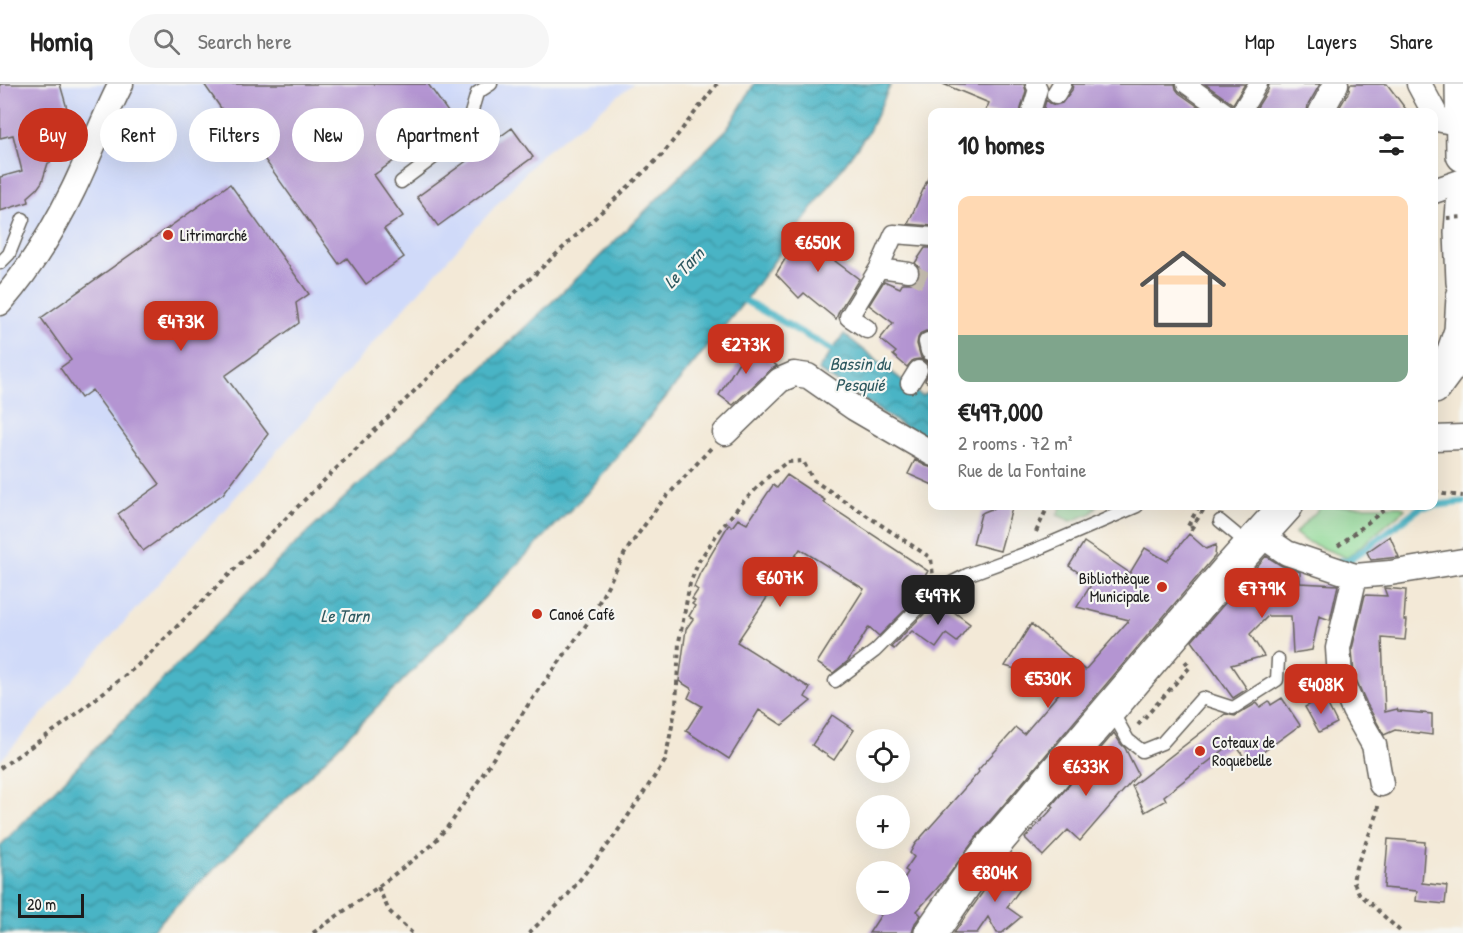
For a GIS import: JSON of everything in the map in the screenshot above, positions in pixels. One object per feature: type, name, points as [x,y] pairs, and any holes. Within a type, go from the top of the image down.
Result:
[{"type":"main road","points":[[1462,84],[1463,154]]},
{"type":"main road","points":[[1455,211],[1461,232],[1463,282]]},
{"type":"main road","points":[[1438,408],[1455,387],[1452,372],[1461,331],[1463,297]]},
{"type":"main road","points":[[931,933],[992,848],[1282,510]]},
{"type":"street","points":[[0,303],[21,278],[53,230],[121,84]]},
{"type":"street","points":[[1032,108],[1038,88],[1035,84]]},
{"type":"street","points":[[1186,84],[1219,108]]},
{"type":"street","points":[[1243,108],[1258,84]]},
{"type":"street","points":[[1323,108],[1336,84]]},
{"type":"street","points":[[1419,84],[1431,108]]},
{"type":"street","points":[[1438,119],[1452,122],[1462,119]]},
{"type":"street","points":[[1438,190],[1463,181]]},
{"type":"street","points":[[867,329],[849,317],[879,268],[894,234],[928,237]]},
{"type":"street","points":[[879,268],[909,272]]},
{"type":"street","points":[[725,433],[780,380],[794,374],[808,376],[854,408],[928,450]]},
{"type":"street","points":[[1438,438],[1463,437]]},
{"type":"street","points":[[1256,540],[1355,576],[1390,573],[1463,561]]},
{"type":"street","points":[[1355,576],[1338,648],[1340,678],[1354,710],[1374,745],[1382,784]]},
{"type":"lane","points":[[401,182],[465,134],[477,93],[491,84]]},
{"type":"lane","points":[[0,263],[9,254],[23,219]]},
{"type":"lane","points":[[835,681],[875,651],[935,591],[968,575],[1029,553],[1128,510]]},
{"type":"lane","points":[[1220,521],[1256,540]]},
{"type":"lane","points":[[1110,709],[1128,740],[1142,751],[1162,743],[1202,698],[1233,708],[1277,681],[1278,659]]},
{"type":"path","points":[[0,768],[65,723],[138,665],[485,321],[662,155],[717,84]]},
{"type":"path","points":[[1455,211],[1463,216]]},
{"type":"path","points":[[313,933],[432,845],[453,820],[528,705],[589,621],[626,551],[659,505],[725,433]]},
{"type":"path","points":[[529,933],[566,897],[611,841],[666,761],[676,706],[679,642],[690,583],[699,561],[717,534],[740,505],[770,475],[787,462],[803,460],[813,480],[931,558],[935,591]]},
{"type":"path","points":[[1438,492],[1463,496]]},
{"type":"path","points":[[1197,510],[1188,526],[1191,529],[1203,510]]},
{"type":"path","points":[[1331,551],[1384,510]]},
{"type":"path","points":[[1138,725],[1190,667],[1183,658]]},
{"type":"path","points":[[1382,784],[1377,815],[1356,867],[1353,881],[1359,893],[1402,933]]},
{"type":"path","points":[[378,886],[389,911],[412,933]]},
{"type":"shaded area","points":[[0,84],[633,84],[541,155],[0,761]]},
{"type":"green space","points":[[1060,510],[1094,510],[1071,521],[1057,515]]},
{"type":"green space","points":[[1318,510],[1404,510],[1347,558],[1305,541],[1295,533]]},
{"type":"water","name":"Le Tarn","points":[[754,84],[891,84],[869,131],[745,301],[587,493],[315,770],[149,933],[0,933],[0,846],[284,555],[591,265],[728,128]]},
{"type":"water","name":"Bassin du Pesquié","points":[[844,334],[922,396],[928,393],[928,443],[818,370]]},
{"type":"building","points":[[0,84],[60,84],[67,108],[18,108],[18,155],[13,135],[0,138]]},
{"type":"building","points":[[204,84],[428,84],[445,108],[376,108],[376,162],[392,162],[374,175],[403,216],[384,229],[404,257],[366,284],[347,258],[339,264],[267,162],[280,162],[280,108],[221,108]]},
{"type":"building","points":[[943,84],[1024,84],[1026,91],[1021,108],[987,108],[989,103]]},
{"type":"building","points":[[1073,84],[1175,84],[1179,93],[1200,108],[1044,108],[1046,100],[1055,105],[1062,103],[1072,90]]},
{"type":"building","points":[[1205,84],[1245,84],[1233,104]]},
{"type":"building","points":[[1269,84],[1320,84],[1308,108],[1257,108],[1268,90]]},
{"type":"building","points":[[1350,84],[1387,84],[1405,108],[1339,108],[1349,91]]},
{"type":"building","points":[[512,128],[533,157],[438,226],[417,197],[465,162],[500,162],[500,137]]},
{"type":"building","points":[[20,162],[51,162],[48,163],[42,182],[28,197],[29,202],[0,211],[0,177],[22,171]]},
{"type":"building","points":[[928,178],[928,226],[908,224]]},
{"type":"building","points":[[230,184],[309,294],[296,303],[299,323],[225,376],[268,434],[223,494],[143,551],[118,514],[160,484],[92,390],[81,398],[60,368],[71,360],[41,318]]},
{"type":"building","points":[[821,227],[844,253],[835,261],[859,279],[836,319],[804,293],[799,298],[776,274],[788,254]]},
{"type":"building","points":[[925,248],[928,248],[928,331],[921,333],[917,344],[921,358],[928,361],[928,364],[919,359],[913,360],[907,367],[893,355],[896,352],[880,339],[893,323],[869,305],[884,281],[900,288],[903,283],[913,283],[918,279],[920,268],[915,263]]},
{"type":"building","points":[[752,346],[777,366],[733,405],[719,395],[739,362]]},
{"type":"building","points":[[915,460],[928,467],[928,483],[908,474]]},
{"type":"building","points":[[787,475],[825,500],[823,502],[928,571],[919,586],[925,590],[879,636],[869,627],[848,661],[833,673],[817,663],[864,589],[800,549],[737,642],[810,688],[805,697],[811,701],[782,725],[759,710],[729,759],[686,731],[702,706],[688,698],[692,689],[679,681],[686,629],[693,619],[689,616],[695,606],[692,604],[695,601],[692,599],[698,590],[694,587],[729,524],[732,527],[738,519],[747,524],[773,485],[777,488]]},
{"type":"building","points":[[1011,510],[1000,551],[973,544],[981,514]]},
{"type":"building","points":[[1189,534],[1206,549],[1216,545],[1215,556],[978,835],[948,876],[917,911],[921,915],[912,933],[869,933],[881,915],[910,915],[910,863],[914,857],[910,853],[915,844],[1016,728],[1024,734],[1067,684],[1005,666],[1031,624],[1085,670],[1129,620],[1077,607],[1093,582],[1069,566],[1084,542],[1130,573],[1145,548],[1167,561]]},
{"type":"building","points":[[1390,536],[1399,557],[1371,560],[1367,552]]},
{"type":"building","points":[[1266,556],[1282,566],[1300,572],[1300,583],[1338,585],[1330,620],[1319,616],[1312,650],[1293,653],[1291,616],[1268,616],[1250,634],[1264,656],[1231,665],[1247,689],[1233,698],[1192,641]]},
{"type":"building","points":[[1384,588],[1406,590],[1404,620],[1407,620],[1405,640],[1382,638],[1385,712],[1397,709],[1398,711],[1432,714],[1432,735],[1395,730],[1384,735],[1354,675],[1352,649],[1365,595],[1387,596]]},
{"type":"building","points":[[938,600],[970,624],[957,642],[946,634],[936,648],[912,631],[894,649],[891,647]]},
{"type":"building","points":[[1324,697],[1337,723],[1319,732],[1305,707]]},
{"type":"building","points":[[1282,698],[1300,725],[1248,763],[1234,742],[1164,796],[1166,800],[1145,812],[1132,786],[1225,714],[1235,716],[1257,703],[1260,707],[1269,701],[1271,705]]},
{"type":"building","points":[[832,715],[854,730],[834,760],[812,745]]},
{"type":"building","points":[[1114,733],[1125,748],[1138,774],[1080,841],[1068,830],[1043,856],[1025,838],[1054,807],[1052,805]]},
{"type":"building","points":[[1388,839],[1425,842],[1422,883],[1447,886],[1445,904],[1416,901],[1417,891],[1384,888]]},
{"type":"building","points":[[1004,862],[1027,880],[1007,907],[1021,917],[1002,933],[997,933],[988,917],[977,933],[954,933]]},
{"type":"waterway","points":[[737,296],[839,354]]},
{"type":"waterway","points":[[1438,505],[1463,502]]},
{"type":"waterway","points":[[1340,561],[1347,562],[1417,510]]},
{"type":"tunnel","points":[[909,272],[928,282]]},
{"type":"place","name":"Litrimarché","points":[[168,235]]},
{"type":"place","name":"Bibliothèque Municipale","points":[[1162,587]]},
{"type":"place","name":"Canoé Café","points":[[537,614]]},
{"type":"place","name":"Coteaux de Roquebelle","points":[[1200,751]]}]
